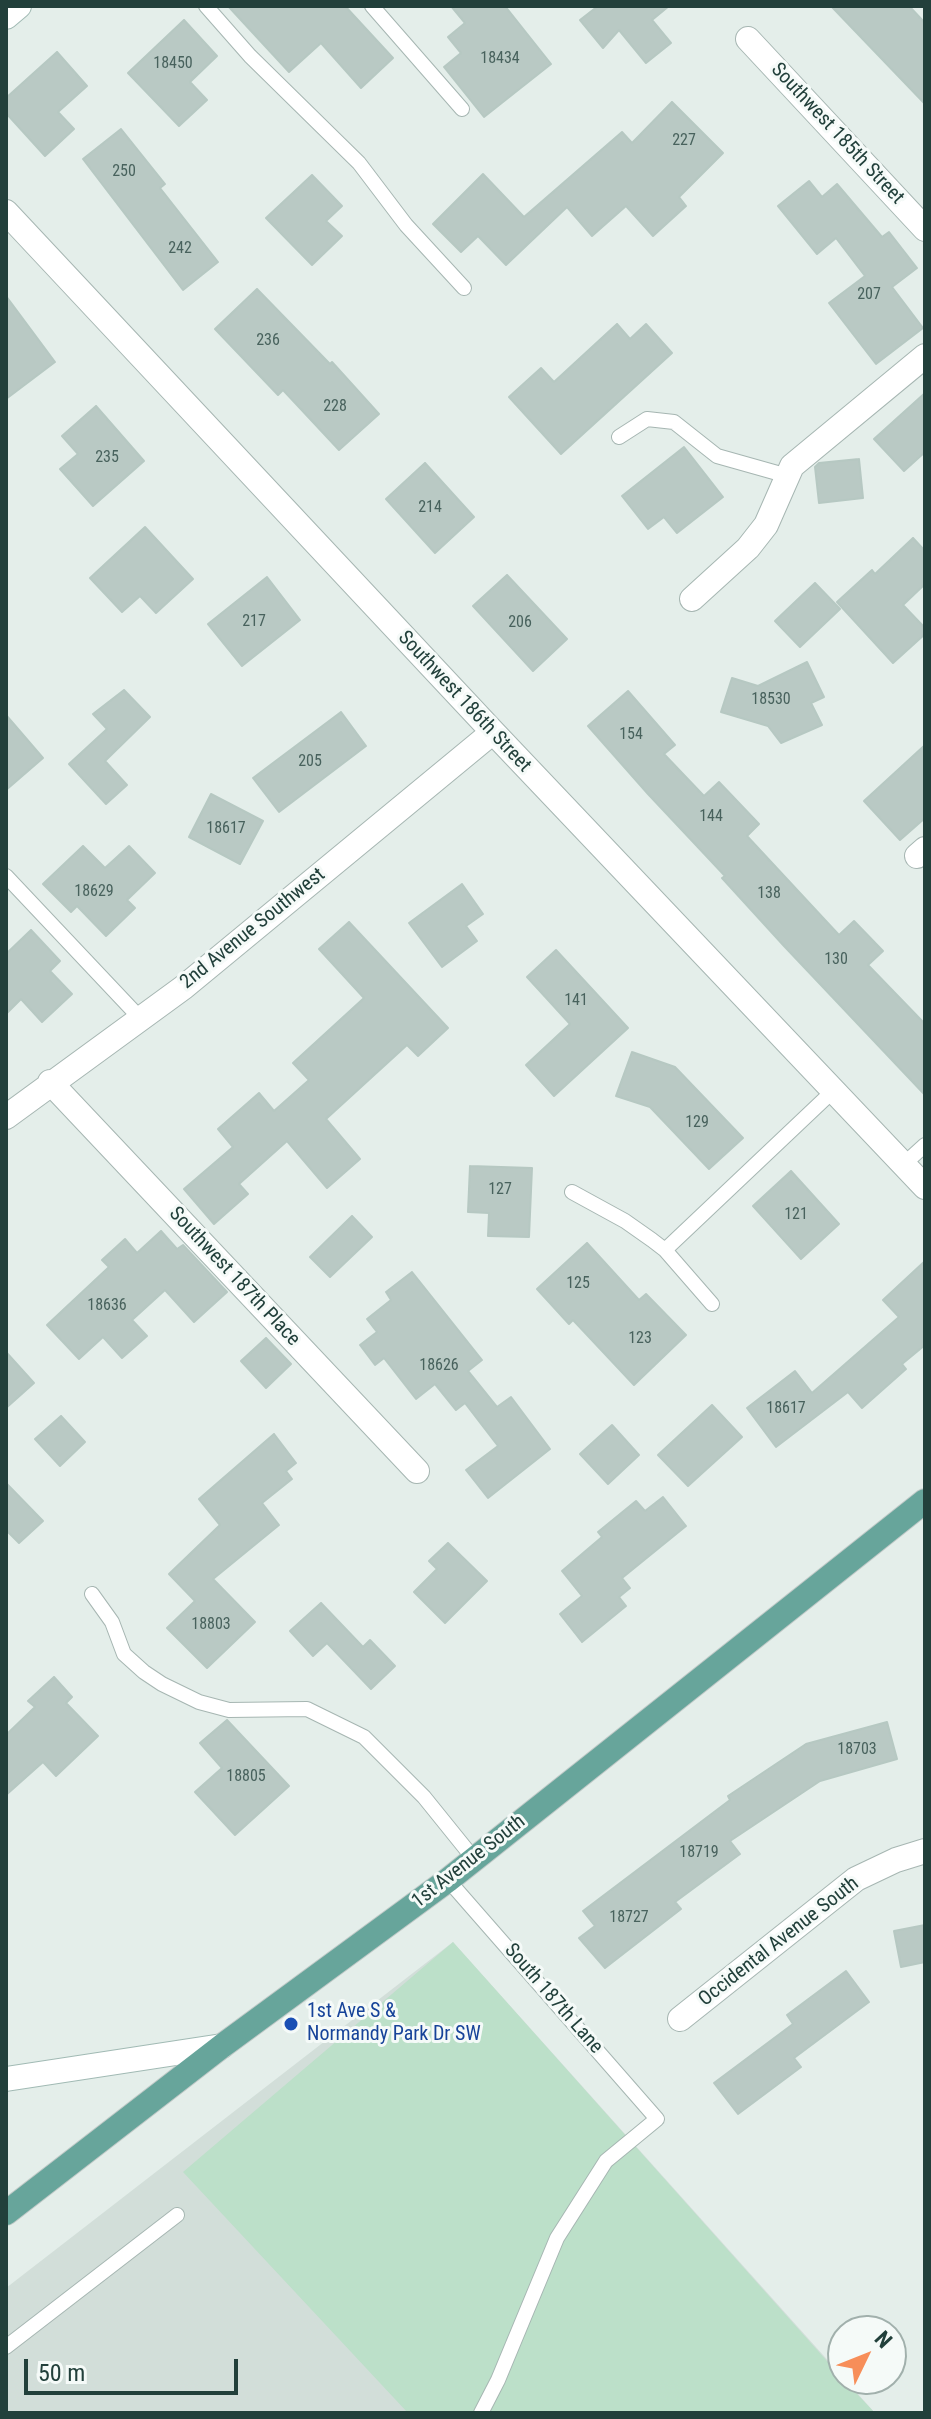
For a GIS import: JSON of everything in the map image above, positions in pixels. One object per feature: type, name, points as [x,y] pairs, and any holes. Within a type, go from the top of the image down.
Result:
[{"type":"main road","name":"1st Avenue South","points":[[6,2213],[222,2046],[448,1880],[925,1501]]},
{"type":"street","points":[[6,17],[19,6]]},
{"type":"street","name":"Southwest 185th Street","points":[[748,39],[925,229]]},
{"type":"street","name":"Southwest 186th Street","points":[[6,212],[925,1187]]},
{"type":"street","points":[[692,599],[748,548],[766,525],[792,466],[925,356]]},
{"type":"street","name":"2nd Avenue Southwest","points":[[6,1117],[184,987],[493,732]]},
{"type":"street","name":"Southwest 187th Place","points":[[50,1082],[417,1471]]},
{"type":"street","name":"Occidental Avenue South","points":[[680,2019],[856,1879],[896,1860],[925,1851]]},
{"type":"street","points":[[6,2079],[222,2046]]},
{"type":"lane","points":[[206,6],[250,56],[359,163],[406,225],[464,288]]},
{"type":"lane","points":[[372,6],[462,109]]},
{"type":"lane","points":[[619,437],[647,419],[674,422],[717,456],[788,476]]},
{"type":"lane","points":[[6,876],[140,1018]]},
{"type":"lane","points":[[665,1250],[833,1091]]},
{"type":"lane","points":[[903,1165],[925,1145]]},
{"type":"lane","points":[[572,1192],[625,1221],[665,1250],[712,1304]]},
{"type":"lane","points":[[92,1594],[112,1622],[124,1654],[162,1684],[199,1702],[229,1710],[307,1709],[364,1737],[424,1797],[474,1859]]},
{"type":"lane","name":"South 187th Lane","points":[[448,1880],[657,2119],[606,2161],[557,2238],[498,2380],[481,2413]]},
{"type":"lane","points":[[6,2347],[177,2215]]},
{"type":"shaded area","points":[[453,1942],[827,2359],[827,2395],[859,2395],[875,2413],[6,2413],[6,2288]]},
{"type":"green space","points":[[453,1942],[827,2361],[827,2395],[858,2395],[875,2413],[408,2413],[183,2172]]},
{"type":"building","points":[[228,6],[345,6],[393,58],[361,88],[321,43],[289,72]]},
{"type":"building","points":[[451,6],[505,6],[551,64],[484,117],[444,67],[461,53],[448,37],[465,23]]},
{"type":"building","points":[[598,6],[669,6],[652,20],[671,43],[646,63],[619,30],[603,48],[580,20]]},
{"type":"building","points":[[831,6],[909,6],[925,23],[925,104]]},
{"type":"building","points":[[184,20],[217,56],[190,82],[207,100],[179,126],[128,73]]},
{"type":"building","points":[[57,52],[87,86],[58,112],[74,129],[45,156],[6,113],[6,98]]},
{"type":"building","points":[[672,102],[723,153],[679,197],[686,206],[653,236],[626,206],[592,236],[567,207],[506,265],[478,236],[461,252],[433,224],[483,174],[524,217],[622,132],[632,143]]},
{"type":"building","points":[[121,129],[165,184],[160,188],[218,262],[183,290],[83,159]]},
{"type":"building","points":[[312,175],[342,206],[326,221],[342,236],[312,265],[266,218]]},
{"type":"building","points":[[809,181],[822,197],[837,184],[882,237],[889,232],[917,268],[892,287],[923,328],[876,364],[829,303],[865,276],[836,238],[817,254],[778,206]]},
{"type":"building","points":[[257,289],[330,364],[332,362],[379,414],[339,450],[283,390],[278,395],[215,329]]},
{"type":"building","points":[[6,296],[55,362],[6,399]]},
{"type":"building","points":[[617,324],[630,339],[646,324],[672,353],[561,454],[509,397],[541,368],[554,382]]},
{"type":"building","points":[[925,393],[925,452],[904,471],[874,439]]},
{"type":"building","points":[[96,406],[144,461],[93,506],[60,469],[78,454],[62,436]]},
{"type":"building","points":[[684,447],[723,497],[677,533],[664,517],[648,529],[622,496]]},
{"type":"building","points":[[859,459],[863,498],[819,503],[815,467],[819,463]]},
{"type":"building","points":[[425,463],[474,517],[435,553],[386,499]]},
{"type":"building","points":[[145,527],[193,579],[156,613],[140,596],[122,612],[90,578]]},
{"type":"building","points":[[913,538],[925,551],[925,584],[903,605],[925,628],[925,634],[893,663],[837,602],[872,570],[875,574]]},
{"type":"building","points":[[507,575],[567,639],[533,671],[473,606]]},
{"type":"building","points":[[267,577],[300,620],[242,666],[208,624]]},
{"type":"building","points":[[815,583],[840,609],[800,647],[775,621]]},
{"type":"building","points":[[807,662],[824,697],[811,703],[822,725],[781,743],[768,726],[721,712],[732,678],[758,686]]},
{"type":"building","points":[[124,690],[150,717],[105,761],[127,785],[106,804],[69,764],[107,729],[93,714]]},
{"type":"building","points":[[628,691],[675,745],[664,754],[704,796],[719,782],[759,824],[747,836],[839,935],[854,921],[883,951],[868,965],[925,1024],[925,1095],[784,946],[722,878],[725,876],[588,726]]},
{"type":"building","points":[[341,712],[366,746],[279,812],[253,778]]},
{"type":"building","points":[[6,715],[43,758],[6,790]]},
{"type":"building","points":[[925,745],[925,818],[900,840],[864,801]]},
{"type":"building","points":[[211,794],[263,821],[240,864],[189,837]]},
{"type":"building","points":[[83,846],[105,868],[129,846],[155,873],[127,900],[135,908],[106,936],[77,906],[71,912],[43,884]]},
{"type":"building","points":[[462,884],[483,914],[466,926],[477,941],[442,967],[409,923]]},
{"type":"building","points":[[349,922],[448,1028],[418,1056],[407,1045],[326,1119],[360,1159],[327,1188],[287,1141],[239,1184],[248,1194],[214,1224],[184,1189],[233,1147],[218,1129],[259,1093],[274,1111],[309,1080],[293,1063],[364,998],[319,949]]},
{"type":"building","points":[[31,930],[60,961],[50,971],[72,994],[42,1022],[21,999],[6,1014],[6,954]]},
{"type":"building","points":[[556,950],[628,1028],[554,1096],[526,1065],[570,1024],[527,977]]},
{"type":"building","points":[[632,1052],[675,1067],[743,1138],[709,1169],[650,1107],[616,1096]]},
{"type":"building","points":[[470,1166],[532,1168],[529,1237],[488,1236],[489,1213],[468,1212]]},
{"type":"building","points":[[791,1171],[839,1224],[801,1259],[753,1206]]},
{"type":"building","points":[[352,1216],[372,1237],[330,1277],[310,1257]]},
{"type":"building","points":[[161,1231],[177,1249],[183,1245],[227,1292],[194,1322],[165,1290],[132,1320],[147,1336],[122,1358],[103,1337],[79,1359],[47,1325],[109,1267],[102,1260],[125,1239],[137,1253]]},
{"type":"building","points":[[587,1243],[639,1300],[646,1294],[686,1335],[634,1385],[573,1320],[569,1324],[537,1289]]},
{"type":"building","points":[[925,1261],[925,1345],[902,1364],[906,1369],[862,1408],[848,1392],[776,1447],[747,1408],[795,1371],[812,1393],[899,1317],[883,1300]]},
{"type":"building","points":[[412,1272],[482,1360],[468,1371],[497,1407],[511,1397],[550,1449],[488,1498],[466,1470],[498,1446],[465,1403],[456,1410],[435,1384],[416,1399],[384,1358],[375,1365],[360,1345],[377,1332],[367,1319],[391,1300],[386,1292]]},
{"type":"building","points":[[266,1338],[291,1364],[266,1388],[241,1361]]},
{"type":"building","points":[[6,1352],[34,1383],[6,1408]]},
{"type":"building","points":[[712,1405],[742,1437],[688,1486],[658,1455]]},
{"type":"building","points":[[61,1416],[85,1442],[60,1466],[35,1439]]},
{"type":"building","points":[[612,1425],[639,1455],[608,1484],[580,1454]]},
{"type":"building","points":[[274,1434],[296,1463],[286,1471],[292,1479],[262,1503],[279,1525],[213,1579],[255,1622],[207,1668],[167,1628],[195,1601],[169,1574],[220,1525],[199,1499]]},
{"type":"building","points":[[6,1483],[43,1521],[19,1543],[6,1530]]},
{"type":"building","points":[[663,1497],[686,1526],[622,1578],[630,1588],[619,1597],[626,1606],[582,1642],[560,1614],[582,1596],[562,1571],[602,1537],[598,1532],[636,1501],[645,1511]]},
{"type":"building","points":[[448,1543],[487,1581],[445,1623],[414,1592],[437,1569],[429,1561]]},
{"type":"building","points":[[321,1603],[363,1647],[370,1640],[395,1666],[371,1689],[327,1643],[313,1656],[290,1631]]},
{"type":"building","points":[[54,1677],[72,1697],[66,1703],[98,1736],[56,1776],[43,1762],[6,1795],[6,1735],[35,1707],[28,1701]]},
{"type":"building","points":[[227,1720],[289,1786],[235,1835],[195,1792],[222,1768],[200,1743]]},
{"type":"building","points":[[887,1722],[897,1759],[820,1781],[730,1841],[740,1854],[675,1902],[681,1909],[605,1968],[579,1938],[595,1926],[583,1911],[730,1800],[728,1796],[806,1744]]},
{"type":"building","points":[[925,1925],[925,1962],[901,1967],[894,1931]]},
{"type":"building","points":[[846,1971],[869,2002],[794,2058],[801,2067],[738,2114],[714,2083],[793,2024],[787,2015]]},
{"type":"place","name":"1st Ave S & Normandy Park Dr SW","points":[[291,2024]]}]
